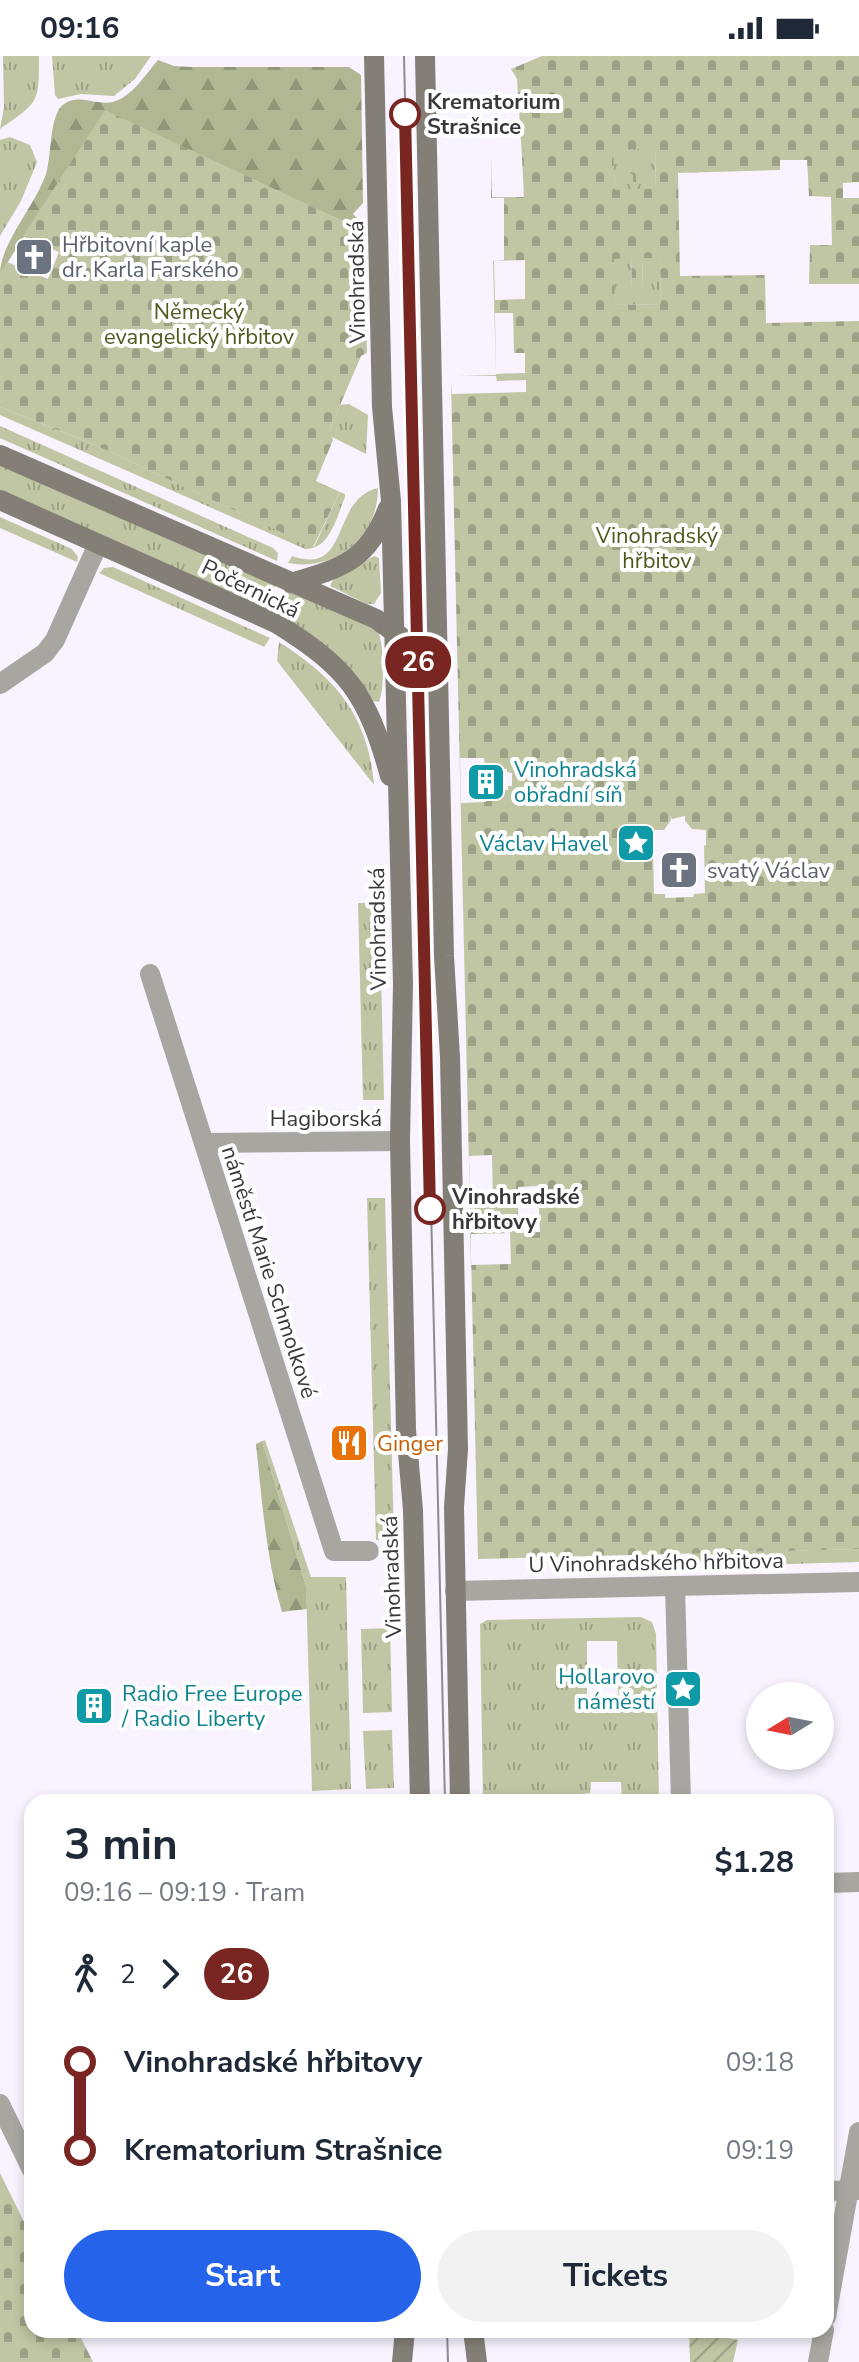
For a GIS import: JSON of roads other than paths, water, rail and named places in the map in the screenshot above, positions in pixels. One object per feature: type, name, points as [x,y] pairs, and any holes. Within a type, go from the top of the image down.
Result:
[{"type":"main road","name":"Vinohradská","points":[[374,56],[383,429],[391,501],[403,984],[400,1141],[406,1440],[413,1510],[420,1794]]},
{"type":"main road","points":[[425,56],[458,1415],[454,1507],[460,1794]]},
{"type":"main road","name":"Počernická","points":[[0,455],[376,619],[418,649],[438,673]]},
{"type":"main road","name":"Počernická","points":[[0,500],[276,623],[318,649],[358,693],[374,723],[398,804]]},
{"type":"main road","points":[[291,583],[354,560],[370,546],[391,501]]},
{"type":"main road","points":[[402,2362],[404,2338]]},
{"type":"main road","points":[[474,2338],[477,2362]]},
{"type":"street","points":[[0,684],[45,653],[55,640],[98,544]]},
{"type":"street","name":"náměstí Marie Schmolkové","points":[[150,974],[334,1551],[369,1551]]},
{"type":"street","name":"Hagiborská","points":[[204,1143],[400,1141]]},
{"type":"street","name":"U Vinohradského hřbitova","points":[[455,1591],[859,1582]]},
{"type":"street","points":[[675,1587],[681,1794]]},
{"type":"street","points":[[834,1883],[859,1882]]},
{"type":"street","points":[[0,2104],[24,2154]]},
{"type":"street","points":[[834,2281],[854,2190],[859,2132]]},
{"type":"street","points":[[834,2191],[854,2190]]},
{"type":"street","points":[[818,2362],[822,2338]]},
{"type":"tram line","points":[[404,56],[445,1794]]},
{"type":"tram line","name":"26","points":[[405,114],[430,1209]]},
{"type":"tram line","points":[[447,2338],[448,2362]]},
{"type":"place","name":"Krematorium Strašnice","points":[[405,114]]},
{"type":"place","name":"Hřbitovní kaple dr. Karla Farského","points":[[34,257]]},
{"type":"place","name":"Vinohradská obřadní síň","points":[[486,782]]},
{"type":"place","name":"Václav Havel","points":[[636,843]]},
{"type":"place","name":"svatý Václav","points":[[679,870]]},
{"type":"place","name":"Vinohradské hřbitovy","points":[[430,1209]]},
{"type":"place","name":"Ginger","points":[[349,1443]]},
{"type":"place","name":"Hollarovo náměstí","points":[[683,1689]]},
{"type":"place","name":"Radio Free Europe / Radio Liberty","points":[[94,1706]]},
{"type":"park label","name":"Německý evangelický hřbitov","points":[[199,324]]},
{"type":"park label","name":"Vinohradský hřbitov","points":[[657,548]]}]
